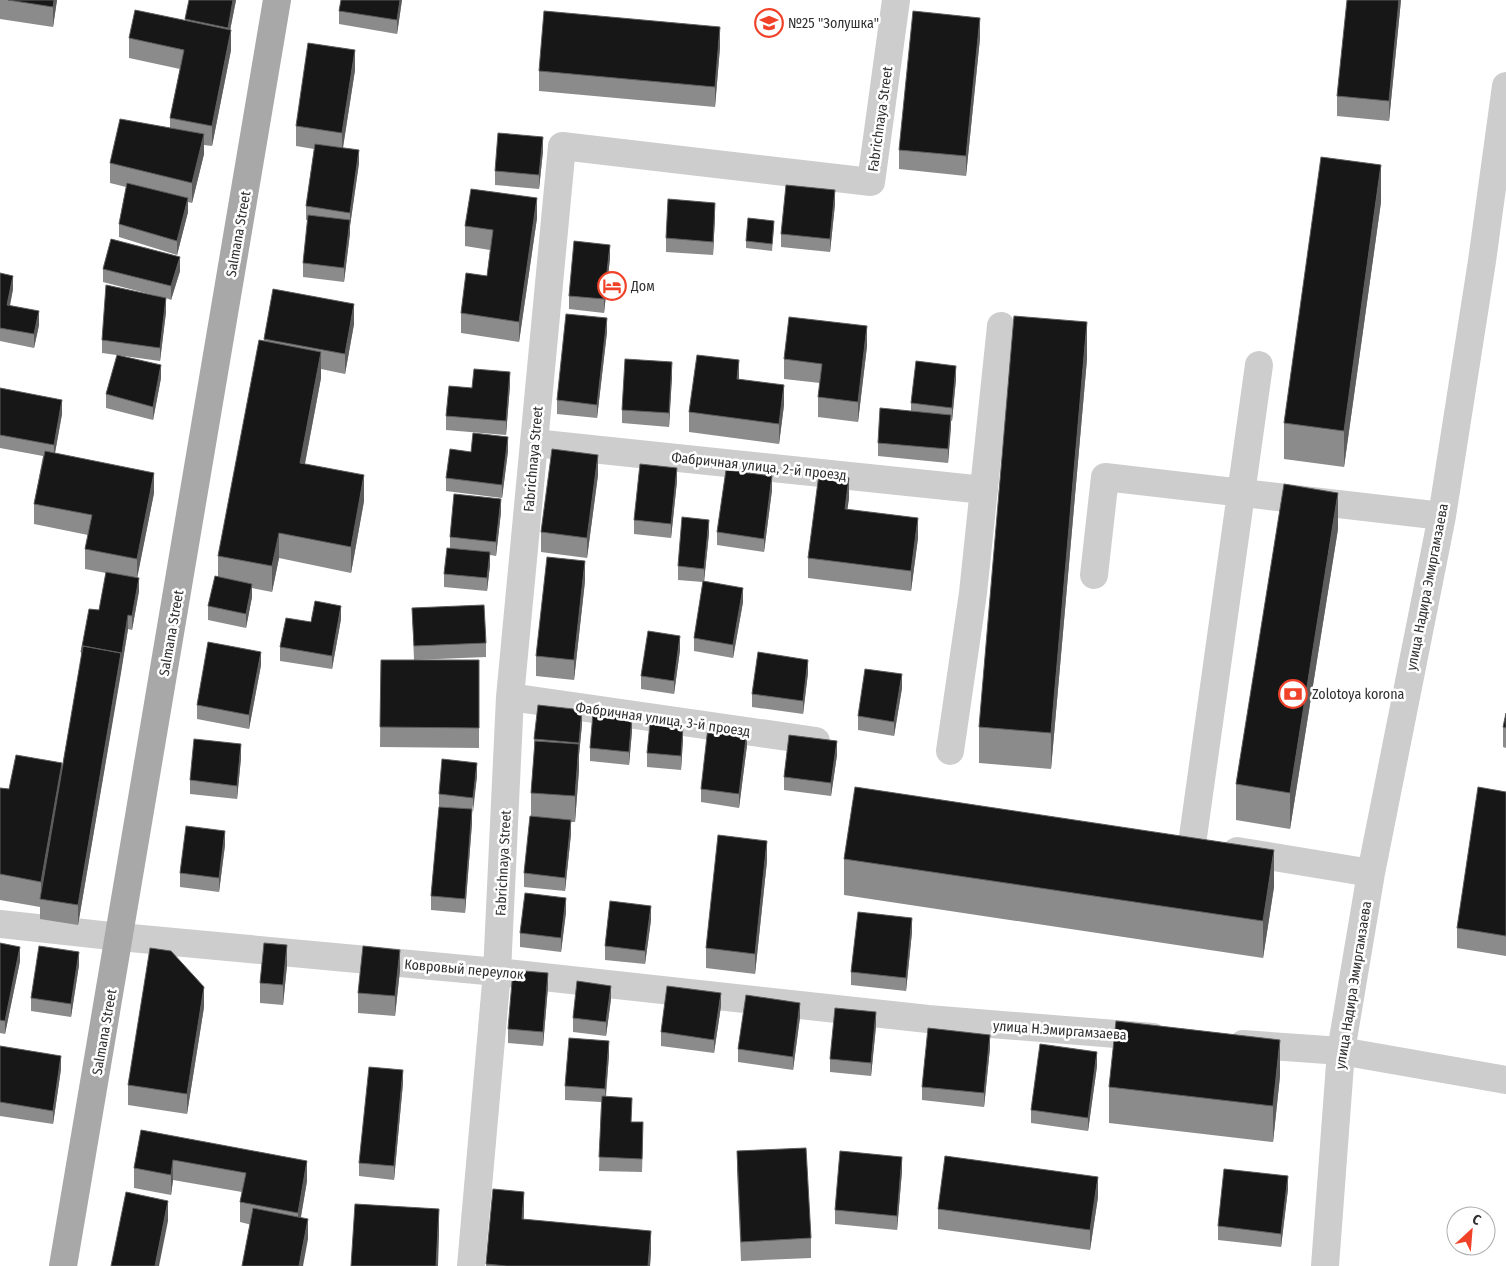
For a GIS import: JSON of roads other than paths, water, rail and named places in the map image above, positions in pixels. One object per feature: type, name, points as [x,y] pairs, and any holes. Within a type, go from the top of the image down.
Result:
[{"type":"main road","name":"Salmana Street","points":[[63,1266],[277,0]]},
{"type":"street","name":"Fabrichnaya Street","points":[[471,1266],[497,972],[510,697],[562,146],[871,182],[896,0]]},
{"type":"street","name":"улица Надира Эмиргамзаева","points":[[1325,1266],[1341,1051],[1371,873],[1442,516],[1482,261],[1506,86]]},
{"type":"street","points":[[950,751],[973,593],[1001,326]]},
{"type":"street","points":[[1192,844],[1259,365]]},
{"type":"street","name":"Фабричная улица, 2-й проезд","points":[[534,442],[984,490]]},
{"type":"street","points":[[1094,575],[1105,477],[1442,516]]},
{"type":"street","name":"Фабричная улица, 3-й проезд","points":[[510,697],[816,742]]},
{"type":"street","points":[[1163,840],[1371,873]]},
{"type":"street","name":"Ковровый переулок","points":[[0,924],[497,972],[928,1020]]},
{"type":"street","name":"улица Н.Эмиргамзаева","points":[[928,1020],[1174,1038]]},
{"type":"street","points":[[1223,1042],[1341,1051],[1506,1080]]},
{"type":"place","name":"№25 \"Золушка\"","points":[[769,23]]},
{"type":"place","name":"Дом","points":[[612,286]]},
{"type":"place","name":"Zolotoya korona","points":[[1293,694]]}]
